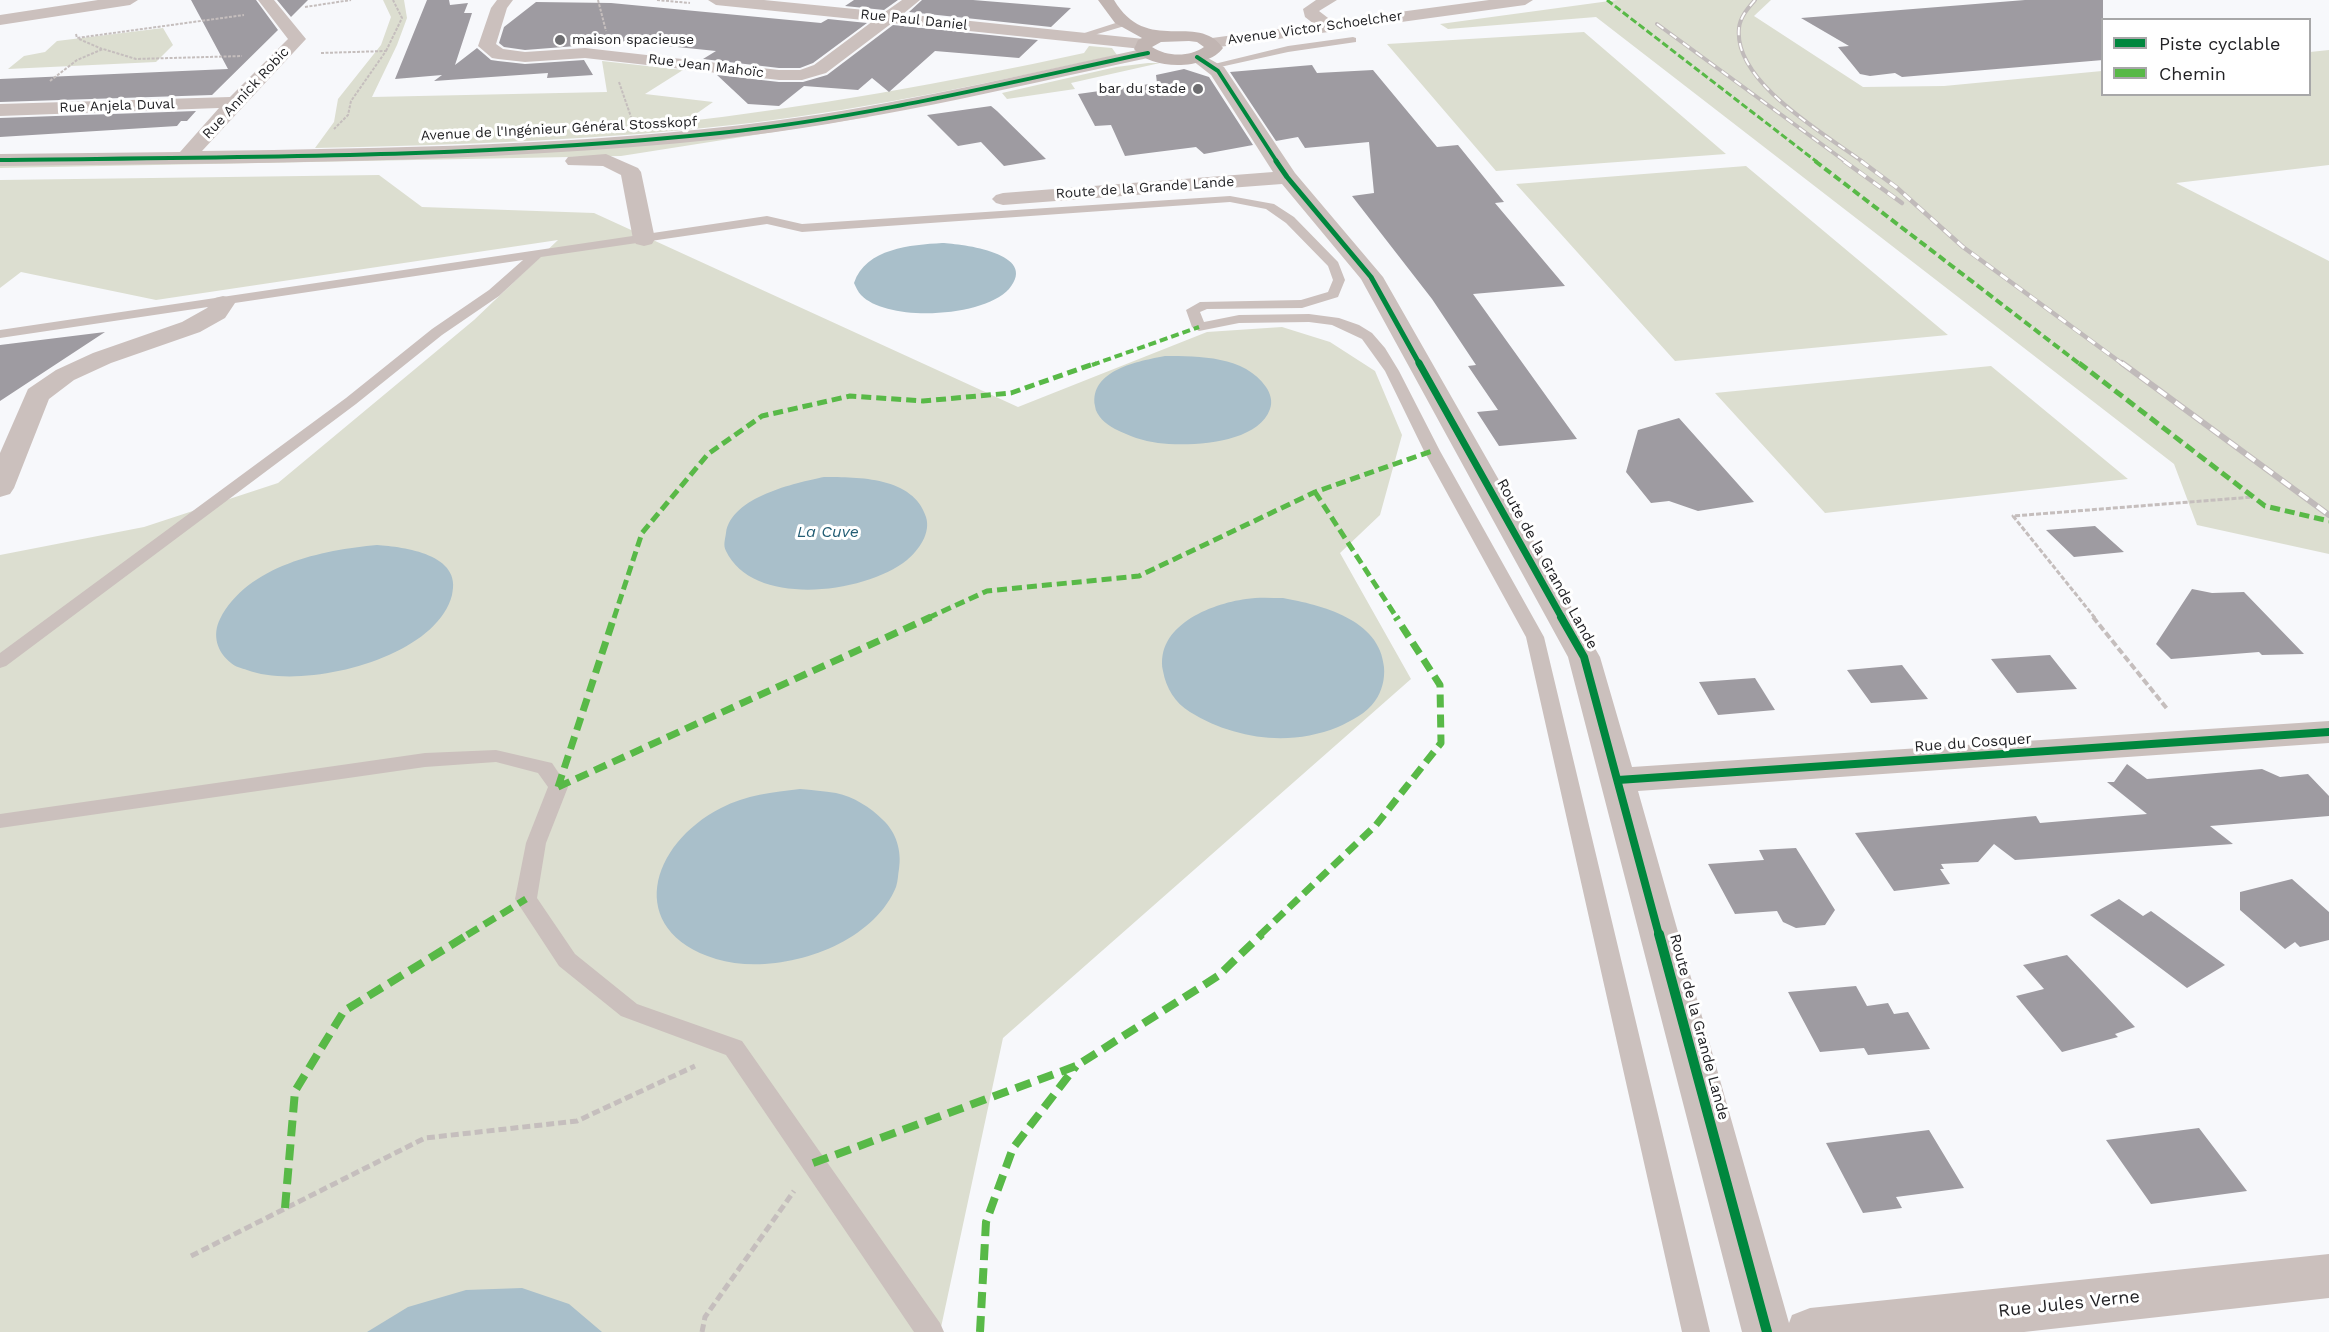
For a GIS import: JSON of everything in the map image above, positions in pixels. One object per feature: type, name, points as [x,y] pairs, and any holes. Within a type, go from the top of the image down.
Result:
[{"type":"street","points":[[0,20],[130,0]]},
{"type":"street","name":"Rue Jean Mahoïc","points":[[505,0],[499,9],[488,46],[498,54],[525,57],[585,53],[779,75],[802,75],[820,69],[888,18]]},
{"type":"street","name":"Rue Paul Daniel","points":[[716,0],[1150,45]]},
{"type":"street","points":[[888,18],[912,0]]},
{"type":"street","points":[[1106,0],[1125,24],[1150,45],[1189,36],[1206,55]]},
{"type":"street","points":[[1327,26],[1311,13],[1311,9],[1329,0]]},
{"type":"street","name":"Avenue Victor Schoelcher","points":[[1206,55],[1327,26],[1526,0]]},
{"type":"street","name":"Rue Annick Robic","points":[[186,157],[235,102],[297,39],[270,6]]},
{"type":"street","name":"Avenue de l'Ingénieur Général Stosskopf","points":[[0,160],[514,149],[625,142],[723,132],[852,114],[944,96],[1150,45]]},
{"type":"street","name":"Route de la Grande Lande","points":[[1206,55],[1287,177],[1371,277],[1584,657],[1767,1332]]},
{"type":"street","name":"Rue Anjela Duval","points":[[0,110],[235,102]]},
{"type":"street","points":[[0,172],[606,160],[631,172],[644,239]]},
{"type":"street","name":"Route de la Grande Lande","points":[[1003,199],[1287,177]]},
{"type":"street","points":[[0,488],[37,395],[65,375],[102,358],[190,327],[216,313],[223,303]]},
{"type":"street","name":"Rue du Cosquer","points":[[1618,780],[2329,732]]},
{"type":"street","name":"Rue Jules Verne","points":[[1810,1332],[2329,1276]]},
{"type":"lane","name":"Rue Paul Daniel","points":[[1077,37],[1125,24]]},
{"type":"lane","points":[[1206,55],[1288,49],[1353,40]]},
{"type":"lane","points":[[0,334],[223,303],[767,220],[802,228],[1230,199],[1270,206],[1290,220],[1334,265],[1339,280],[1333,294],[1302,304],[1205,305],[1193,310],[1199,327],[1239,319],[1309,318],[1334,321],[1354,328],[1367,336],[1380,351],[1392,371],[1432,451],[1535,637],[1696,1332]]},
{"type":"lane","points":[[0,662],[351,401],[437,332],[494,293],[536,255]]},
{"type":"lane","points":[[0,821],[425,760],[496,756],[545,768],[558,787],[536,843],[526,899],[567,960],[629,1010],[734,1048],[930,1332]]},
{"type":"path","points":[[77,38],[270,6],[351,0]]},
{"type":"path","points":[[386,51],[402,18],[393,0]]},
{"type":"path","points":[[65,10],[73,18],[77,38]]},
{"type":"path","points":[[77,38],[103,49]]},
{"type":"path","points":[[2193,741],[2013,516],[2253,497]]},
{"type":"path","points":[[191,1256],[425,1138],[577,1121],[734,1048]]},
{"type":"path","points":[[702,1332],[705,1317],[813,1163]]},
{"type":"shaded area","points":[[383,0],[404,0],[407,18],[372,97],[607,92],[602,61],[683,70],[645,94],[713,102],[686,121],[672,123],[776,110],[930,84],[1084,53],[1089,46],[1112,48],[1117,55],[889,102],[751,123],[642,134],[533,141],[315,148],[334,122],[338,99],[381,45],[391,17]]},
{"type":"shaded area","points":[[1617,0],[1771,0],[1754,16],[1863,87],[1944,86],[2101,71],[2101,96],[2311,96],[2311,52],[2329,50],[2329,165],[2176,183],[2329,261],[2329,554],[2197,525],[2174,464],[1596,17],[1448,29],[1440,24]]},
{"type":"shaded area","points":[[163,28],[173,45],[156,62],[8,69],[24,56],[45,52],[57,41]]},
{"type":"shaded area","points":[[1584,32],[1726,154],[1496,171],[1387,44]]},
{"type":"shaded area","points":[[1160,63],[1071,83],[1075,89],[1007,99],[1002,93],[1116,67]]},
{"type":"shaded area","points":[[869,117],[621,156],[0,168],[0,164],[454,156]]},
{"type":"shaded area","points":[[1746,166],[1948,335],[1675,361],[1516,184]]},
{"type":"shaded area","points":[[379,175],[422,207],[594,213],[1018,407],[1207,332],[1282,327],[1330,342],[1375,371],[1402,435],[1380,515],[1340,553],[1411,679],[1003,1038],[940,1332],[0,1332],[0,555],[144,527],[278,483],[474,320],[558,240],[156,300],[21,272],[0,288],[0,180]]},
{"type":"shaded area","points":[[1991,366],[2128,479],[1825,513],[1715,393]]},
{"type":"water","points":[[942,243],[995,253],[1007,259],[1014,267],[1016,277],[1009,289],[997,298],[979,306],[936,313],[892,310],[874,304],[858,291],[854,283],[860,271],[879,255],[904,247]]},
{"type":"water","points":[[1165,356],[1192,356],[1220,360],[1246,369],[1257,377],[1270,394],[1270,409],[1263,421],[1252,430],[1221,441],[1204,443],[1171,444],[1141,440],[1108,425],[1097,413],[1095,406],[1095,394],[1100,384],[1118,369]]},
{"type":"water","name":"La Cuve","points":[[824,477],[868,479],[897,487],[910,494],[920,504],[927,523],[923,541],[916,551],[907,560],[888,572],[865,581],[811,590],[784,588],[760,581],[740,569],[724,545],[730,521],[739,510],[766,494],[797,483]]},
{"type":"water","points":[[377,545],[429,555],[449,570],[453,581],[452,595],[441,617],[421,637],[395,652],[364,664],[332,672],[300,676],[271,675],[247,670],[233,664],[222,654],[216,637],[220,619],[249,585],[267,573],[311,556]]},
{"type":"water","points":[[1251,598],[1283,598],[1331,610],[1360,626],[1372,637],[1380,651],[1384,671],[1381,689],[1368,709],[1338,727],[1300,737],[1281,738],[1243,734],[1225,729],[1190,712],[1176,700],[1166,683],[1163,655],[1168,641],[1176,630],[1188,620],[1217,606]]},
{"type":"water","points":[[800,789],[843,795],[867,807],[888,825],[897,842],[900,862],[896,887],[884,908],[866,927],[844,941],[819,953],[792,960],[766,964],[740,964],[716,959],[687,946],[668,928],[658,908],[657,886],[664,864],[677,843],[697,824],[730,804],[760,795]]},
{"type":"water","points":[[522,1288],[569,1304],[602,1332],[367,1332],[408,1307],[466,1290]]},
{"type":"building","points":[[191,0],[256,0],[278,30],[212,95],[0,102],[0,79],[228,69]]},
{"type":"building","points":[[277,0],[308,0],[291,17]]},
{"type":"building","points":[[427,0],[449,0],[450,5],[468,3],[464,13],[472,13],[455,65],[477,48],[491,60],[498,61],[525,64],[584,60],[593,75],[547,78],[548,73],[434,81],[442,75],[395,79]]},
{"type":"building","points":[[854,0],[898,0],[884,10],[845,6]]},
{"type":"building","points":[[922,0],[973,0],[1071,8],[1051,27],[909,12]]},
{"type":"building","points":[[2025,0],[2103,0],[2101,60],[1902,77],[1895,73],[1870,76],[1860,74],[1838,47],[1849,46],[1801,18]]},
{"type":"building","points":[[536,2],[611,3],[821,23],[828,19],[867,23],[813,63],[800,68],[779,68],[703,59],[716,51],[570,36],[576,46],[525,50],[504,47],[499,43],[504,27]]},
{"type":"building","points":[[893,25],[1038,40],[1019,58],[935,51],[889,92],[872,78],[858,90],[804,86],[779,106],[748,104],[717,75],[779,82],[803,82],[827,75]]},
{"type":"building","points":[[1312,65],[1317,73],[1373,70],[1437,147],[1458,145],[1504,202],[1495,203],[1565,286],[1473,294],[1577,439],[1499,446],[1477,412],[1498,410],[1468,366],[1476,365],[1432,299],[1352,196],[1374,193],[1369,142],[1305,148],[1298,137],[1276,141],[1230,72]]},
{"type":"building","points":[[1184,69],[1209,77],[1253,145],[1204,154],[1196,147],[1125,156],[1111,125],[1095,126],[1078,94],[1157,83],[1156,75]]},
{"type":"building","points":[[991,106],[1046,159],[1004,166],[981,142],[958,146],[927,115]]},
{"type":"building","points":[[196,111],[187,121],[181,121],[177,126],[0,137],[0,118]]},
{"type":"building","points":[[105,332],[0,401],[0,345]]},
{"type":"building","points":[[1679,418],[1754,502],[1698,511],[1669,501],[1651,503],[1626,472],[1638,430]]},
{"type":"building","points":[[2095,526],[2124,552],[2074,557],[2046,530]]},
{"type":"building","points":[[2192,589],[2212,593],[2244,592],[2304,654],[2262,655],[2259,652],[2171,659],[2156,644]]},
{"type":"building","points":[[2050,655],[2077,689],[2017,693],[1991,659]]},
{"type":"building","points":[[1902,665],[1928,699],[1871,703],[1847,670]]},
{"type":"building","points":[[1755,678],[1775,710],[1718,715],[1699,682]]},
{"type":"building","points":[[2127,764],[2147,779],[2262,769],[2280,777],[2308,774],[2329,796],[2329,816],[2210,826],[2233,844],[2015,860],[1994,844],[1978,862],[1941,864],[1944,869],[1940,869],[1950,884],[1894,891],[1855,833],[2036,816],[2040,823],[2147,814],[2107,782],[2114,782]]},
{"type":"building","points":[[1796,848],[1835,910],[1825,925],[1796,928],[1783,922],[1777,911],[1735,914],[1708,864],[1764,860],[1759,850]]},
{"type":"building","points":[[2292,879],[2329,912],[2329,940],[2300,947],[2295,942],[2285,949],[2240,910],[2240,892]]},
{"type":"building","points":[[2119,899],[2143,916],[2151,911],[2225,965],[2187,988],[2090,915]]},
{"type":"building","points":[[2067,955],[2135,1027],[2115,1034],[2118,1037],[2062,1052],[2016,996],[2044,989],[2023,965]]},
{"type":"building","points":[[1856,986],[1867,1006],[1888,1003],[1894,1014],[1908,1012],[1930,1049],[1868,1055],[1864,1048],[1820,1052],[1788,992]]},
{"type":"building","points":[[2199,1128],[2247,1191],[2151,1204],[2106,1140]]},
{"type":"building","points":[[1929,1130],[1964,1188],[1896,1197],[1902,1208],[1863,1213],[1826,1143]]},
{"type":"railway","points":[[1755,0],[1747,9],[1739,28],[1741,48],[1750,68],[1784,105],[1863,162]]},
{"type":"railway","points":[[1657,24],[1846,162]]},
{"type":"railway","points":[[1844,161],[1902,203]]},
{"type":"railway","points":[[1861,161],[1896,187],[1963,247],[2124,365]]},
{"type":"railway","points":[[2122,363],[2329,515]]},
{"type":"marked path","points":[[1607,0],[2265,506],[2329,521]]},
{"type":"marked path","points":[[558,787],[642,533],[708,454],[762,416],[850,396],[923,401],[1011,393],[1199,327]]},
{"type":"marked path","points":[[558,787],[987,591],[1139,576],[1315,492],[1432,451]]},
{"type":"marked path","points":[[813,1163],[1076,1066],[1218,976],[1376,825],[1441,743],[1440,685],[1315,492]]},
{"type":"marked path","points":[[285,1208],[295,1091],[344,1011],[526,899]]},
{"type":"marked path","points":[[980,1332],[986,1222],[1013,1148],[1076,1066]]},
{"type":"cycle path","points":[[0,160],[450,151],[540,147],[720,133],[881,109],[1148,53]]},
{"type":"cycle path","points":[[1197,57],[1218,71],[1287,177],[1371,277],[1584,657],[1767,1332]]},
{"type":"cycle path","points":[[1618,780],[2329,732]]},
{"type":"place","name":"maison spacieuse","points":[[560,40]]},
{"type":"place","name":"bar du stade","points":[[1198,89]]}]
